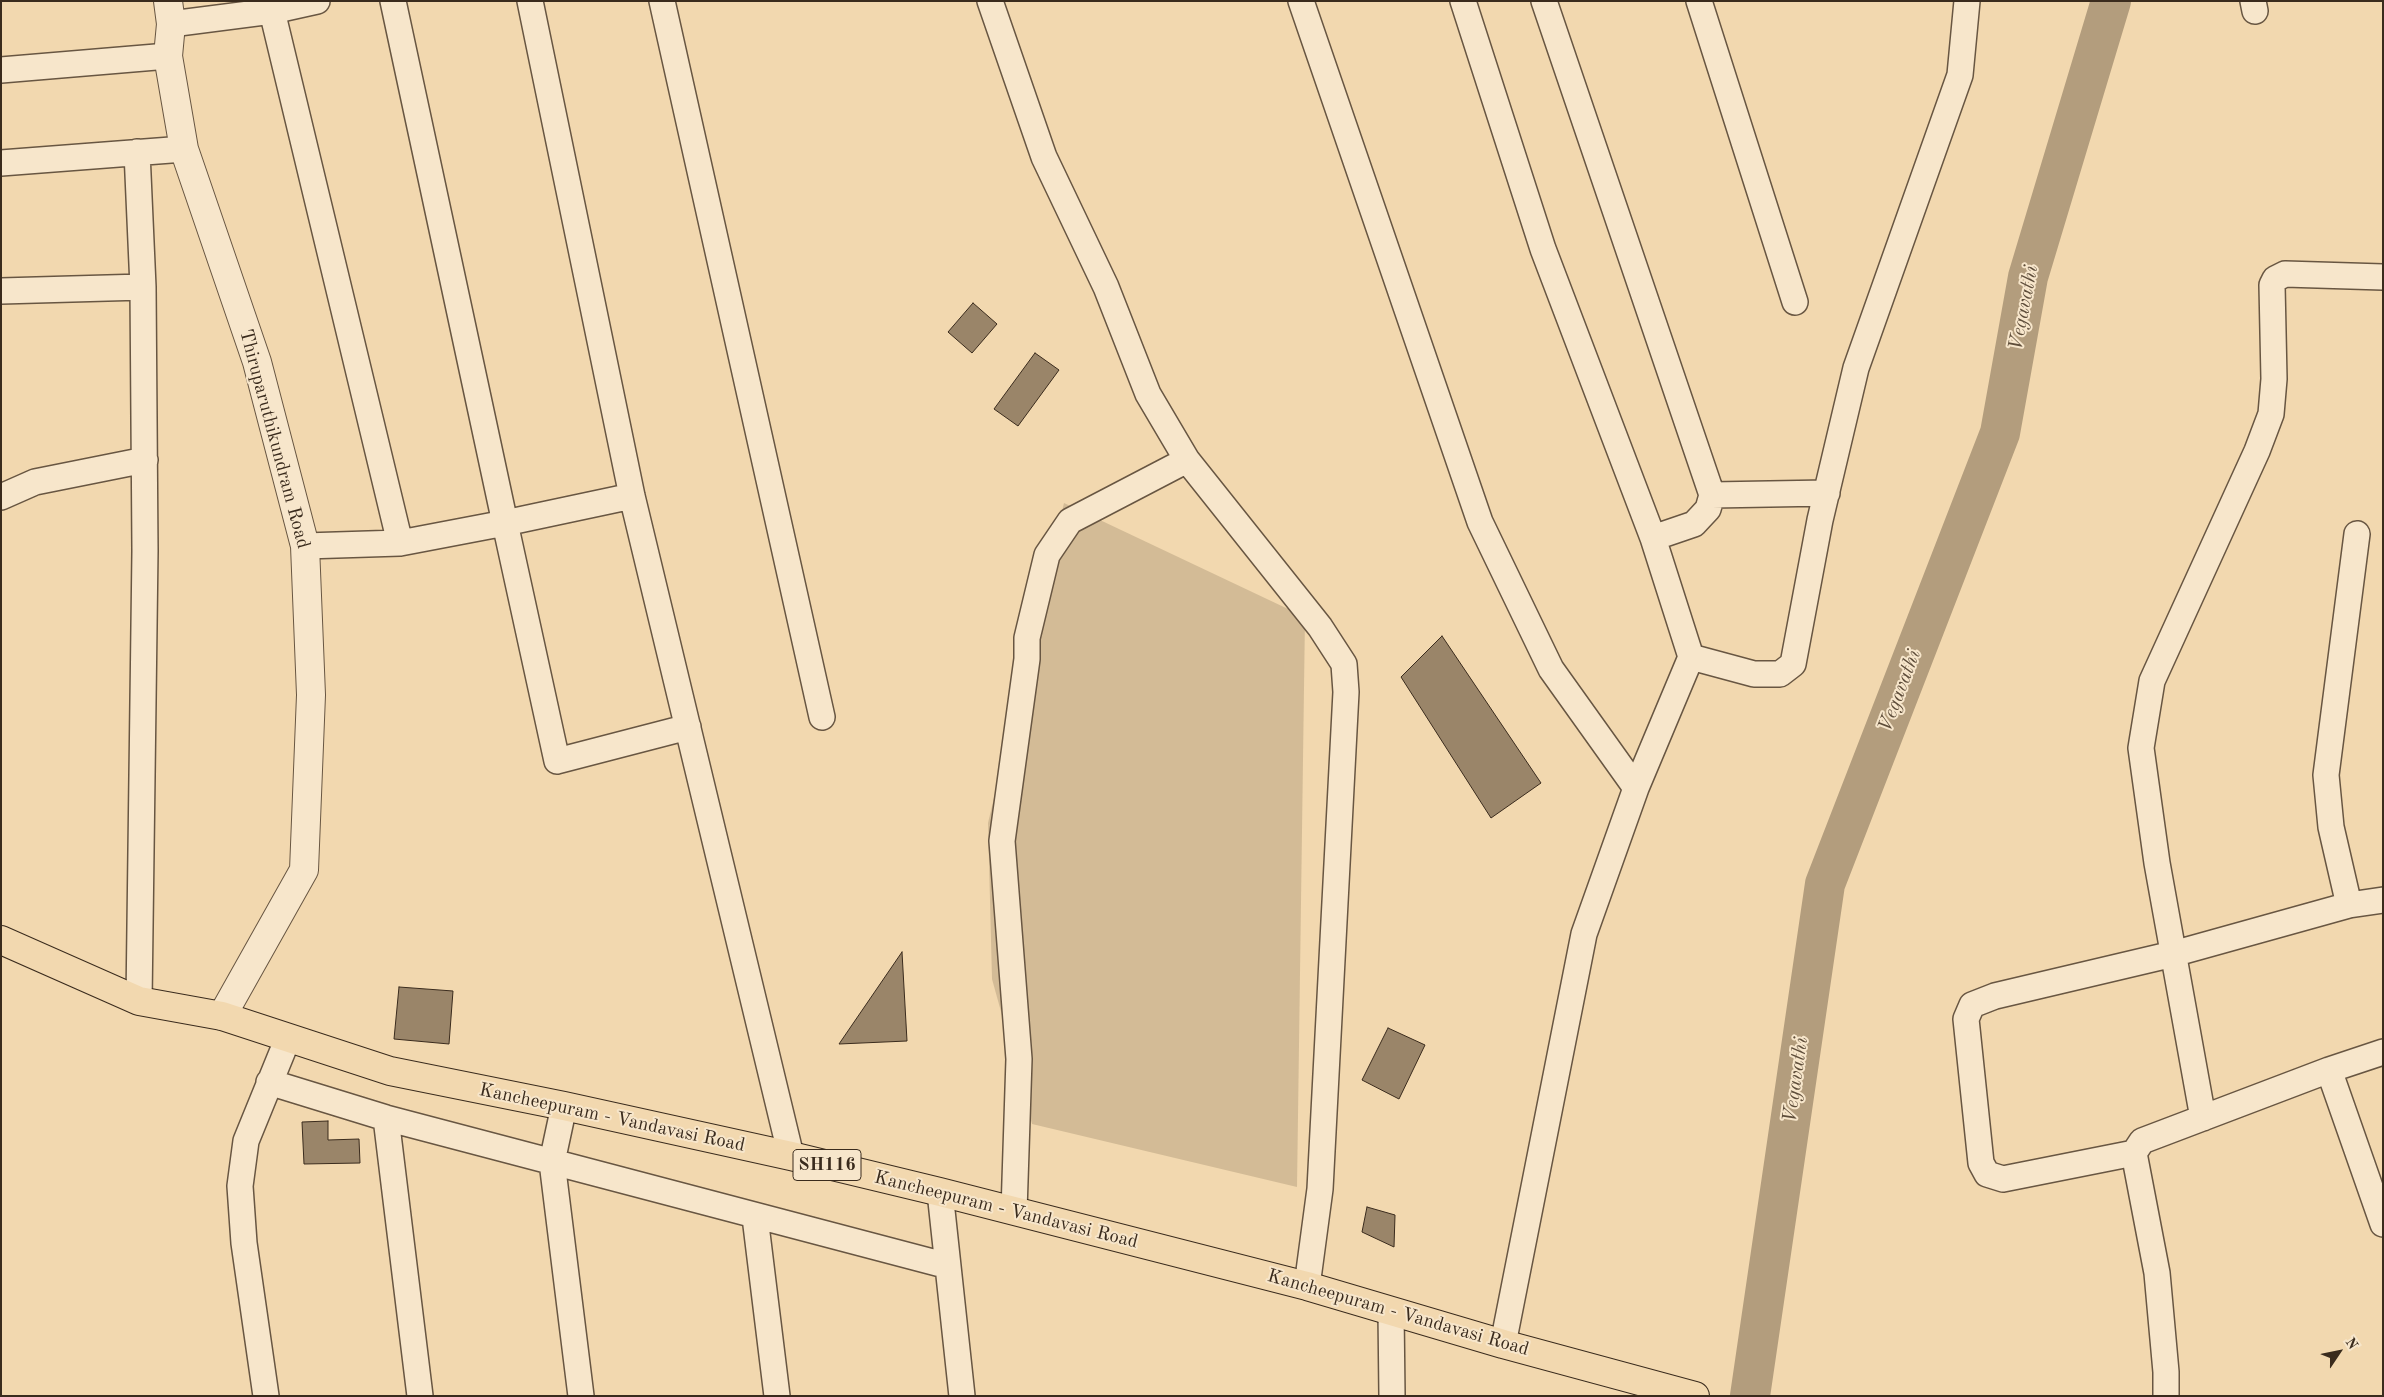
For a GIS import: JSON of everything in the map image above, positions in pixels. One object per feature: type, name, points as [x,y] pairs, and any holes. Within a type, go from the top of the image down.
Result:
[{"type":"main road","name":"Kancheepuram - Vandavasi Road","points":[[1,940],[139,1001],[222,1016],[390,1072],[564,1106],[791,1156],[940,1192],[1307,1286],[1503,1344],[1695,1396]]},
{"type":"street","points":[[169,13],[272,11],[317,1]]},
{"type":"street","points":[[393,1],[557,761],[688,727]]},
{"type":"street","points":[[530,1],[632,496],[791,1156]]},
{"type":"street","points":[[662,1],[822,717]]},
{"type":"street","points":[[990,1],[1044,157],[1106,287],[1148,394],[1187,460],[1320,627],[1344,664],[1346,692],[1320,1189],[1307,1286]]},
{"type":"street","points":[[1301,1],[1480,522],[1551,669],[1636,788]]},
{"type":"street","points":[[1463,1],[1543,250],[1653,538],[1691,658],[1636,788],[1584,934],[1503,1344]]},
{"type":"street","points":[[1544,1],[1712,494],[1708,509],[1694,524],[1653,538]]},
{"type":"street","points":[[1699,1],[1795,302]]},
{"type":"street","points":[[1691,658],[1754,674],[1780,674],[1793,664],[1827,493],[1856,368],[1960,75],[1967,1]]},
{"type":"street","points":[[272,11],[400,543]]},
{"type":"street","name":"Thiruparuthikundram Road","points":[[169,13],[168,56],[184,150],[257,362],[305,546],[311,695],[304,870],[222,1016]]},
{"type":"street","points":[[1,70],[168,56]]},
{"type":"street","points":[[1,164],[137,152],[184,150]]},
{"type":"street","points":[[137,152],[143,286],[144,460],[139,1001]]},
{"type":"street","points":[[2203,1118],[2157,863],[2141,748],[2152,681],[2257,451],[2271,414],[2274,379],[2272,285],[2275,279],[2285,274],[2383,277]]},
{"type":"street","points":[[1,291],[143,286]]},
{"type":"street","points":[[1,497],[34,482],[144,460]]},
{"type":"street","points":[[1014,1211],[1019,1059],[1002,841],[1027,659],[1027,638],[1047,555],[1070,521],[1187,460]]},
{"type":"street","points":[[1712,494],[1827,493]]},
{"type":"street","points":[[305,546],[400,543],[505,524],[632,496]]},
{"type":"street","points":[[2349,905],[2331,827],[2326,775],[2357,534]]},
{"type":"street","points":[[2134,1153],[2003,1179],[1987,1174],[1981,1163],[1966,1019],[1972,1005],[1995,996],[2174,954],[2349,905],[2383,900]]},
{"type":"street","points":[[266,1396],[244,1243],[240,1186],[246,1141],[288,1038]]},
{"type":"street","points":[[2166,1396],[2166,1372],[2157,1273],[2134,1153],[2142,1141],[2329,1070],[2383,1052]]},
{"type":"street","points":[[2329,1070],[2383,1224]]},
{"type":"street","points":[[269,1082],[386,1118],[755,1216],[806,1227],[948,1266]]},
{"type":"street","points":[[564,1106],[552,1162],[581,1396]]},
{"type":"street","points":[[386,1118],[420,1396]]},
{"type":"street","points":[[940,1192],[962,1396]]},
{"type":"street","points":[[755,1216],[777,1396]]},
{"type":"street","points":[[1391,1311],[1392,1396]]},
{"type":"shaded area","points":[[1064,503],[1305,617],[1297,1187],[1032,1124],[992,979],[988,823]]},
{"type":"building","points":[[973,303],[997,324],[972,353],[948,332]]},
{"type":"building","points":[[1035,353],[1059,370],[1018,426],[994,409]]},
{"type":"building","points":[[1442,636],[1541,783],[1491,818],[1401,677]]},
{"type":"building","points":[[902,952],[907,1041],[839,1044]]},
{"type":"building","points":[[399,987],[453,991],[449,1044],[394,1039]]},
{"type":"building","points":[[1388,1028],[1425,1045],[1399,1099],[1362,1080]]},
{"type":"building","points":[[328,1121],[328,1140],[359,1139],[360,1163],[304,1164],[302,1122]]},
{"type":"building","points":[[1367,1207],[1395,1215],[1394,1247],[1362,1232]]},
{"type":"waterway","name":"Vegavathi","points":[[1750,1396],[1825,884],[2000,433],[2028,277],[2111,1]]}]
